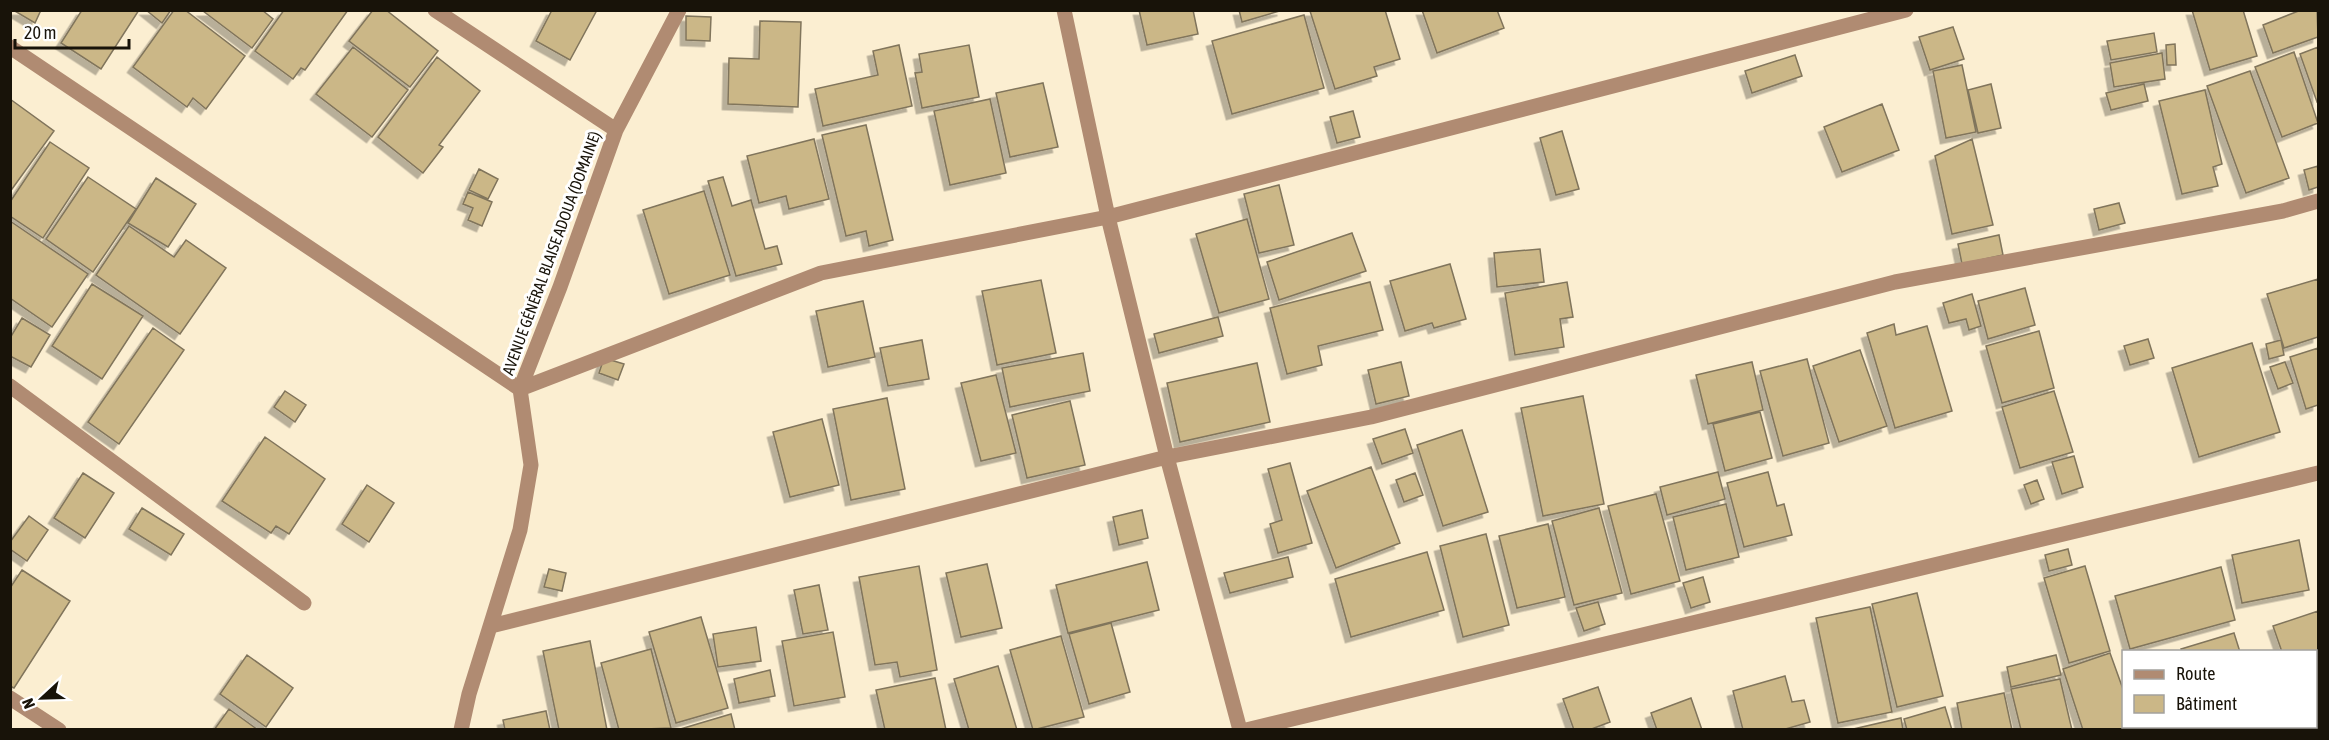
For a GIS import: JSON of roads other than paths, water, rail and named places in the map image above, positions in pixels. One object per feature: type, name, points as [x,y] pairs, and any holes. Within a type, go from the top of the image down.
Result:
[{"type":"street","points":[[435,10],[616,130]]},
{"type":"street","name":"AVENUE GÉNÉRAL BLAISE ADOUA (DOMAINE)","points":[[462,729],[469,694],[520,530],[531,465],[520,389],[560,287],[616,130],[679,10]]},
{"type":"street","points":[[1064,10],[1108,217],[1167,457],[1240,729]]},
{"type":"street","points":[[10,47],[520,389],[822,273],[1108,217],[1906,10]]},
{"type":"street","points":[[491,626],[1167,457],[1371,417],[1895,282],[2283,211],[2319,201]]},
{"type":"street","points":[[10,386],[304,603]]},
{"type":"street","points":[[1246,729],[2319,473]]},
{"type":"street","points":[[10,698],[59,729]]}]
